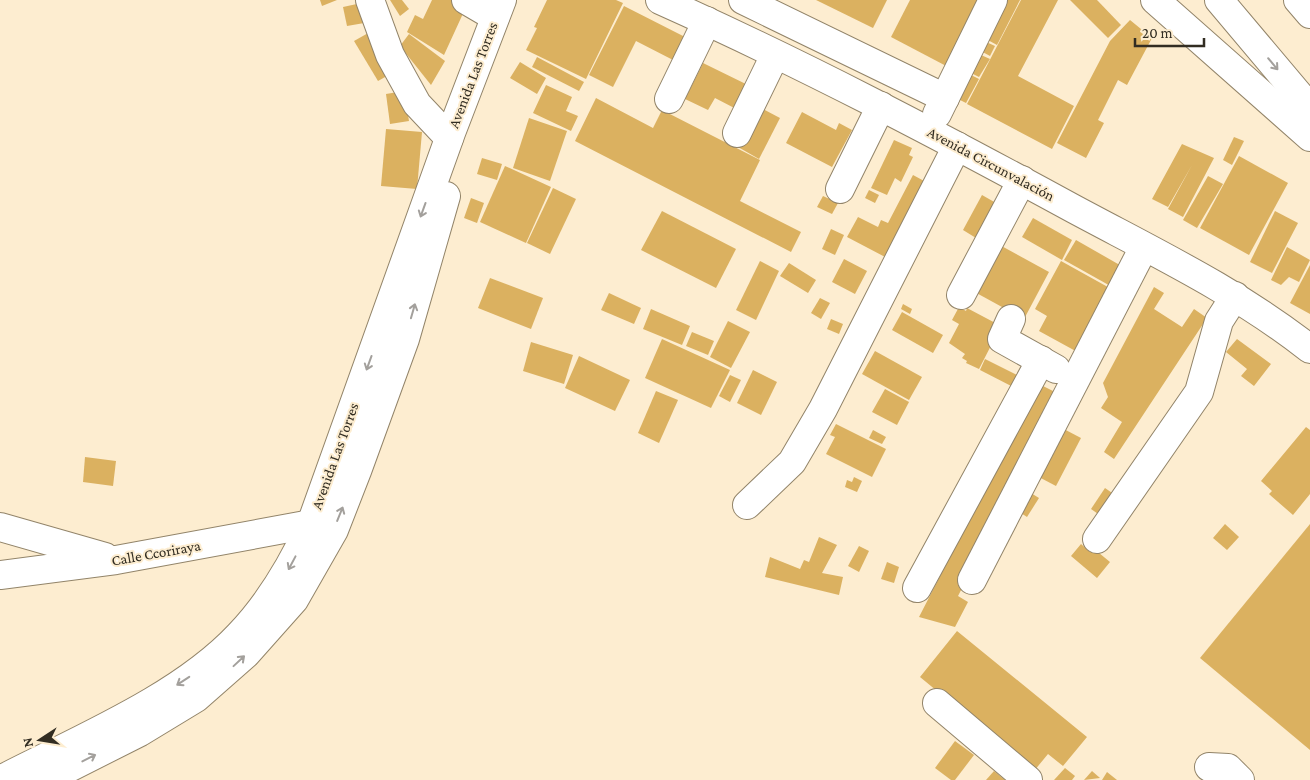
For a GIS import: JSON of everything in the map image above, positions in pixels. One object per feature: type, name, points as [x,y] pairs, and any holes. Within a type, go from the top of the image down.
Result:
[{"type":"main road","points":[[370,0],[390,55],[417,104],[449,138]]},
{"type":"main road","points":[[466,0],[498,9]]},
{"type":"main road","name":"Avenida Las Torres","points":[[46,780],[140,732],[196,698],[246,654],[294,600],[334,530],[358,471],[405,340],[457,161],[498,50],[520,0]]},
{"type":"main road","name":"Avenida Circunvalación","points":[[660,0],[881,106],[1022,180],[1235,296],[1310,349]]},
{"type":"main road","points":[[743,0],[945,98]]},
{"type":"main road","points":[[928,130],[993,0]]},
{"type":"main road","points":[[1155,0],[1310,136]]},
{"type":"main road","points":[[1180,0],[1310,136]]},
{"type":"main road","points":[[1219,0],[1310,108]]},
{"type":"main road","points":[[1298,0],[1310,14]]},
{"type":"main road","name":"Avenida Las Torres","points":[[0,780],[144,705],[188,678],[216,657],[239,635],[285,576],[311,524],[449,138],[498,9]]},
{"type":"main road","points":[[669,99],[707,21]]},
{"type":"main road","points":[[737,133],[775,55]]},
{"type":"main road","points":[[840,189],[881,106]]},
{"type":"main road","points":[[747,505],[792,462],[823,409],[957,146]]},
{"type":"main road","points":[[961,295],[1022,180]]},
{"type":"main road","points":[[972,580],[1144,247]]},
{"type":"main road","points":[[1097,539],[1199,392],[1219,321],[1235,296]]},
{"type":"main road","points":[[1011,319],[1002,340],[1075,379]]},
{"type":"main road","points":[[917,588],[1041,360]]},
{"type":"main road","name":"Calle Ccoriraya","points":[[0,575],[116,560],[311,524]]},
{"type":"main road","points":[[0,527],[116,560]]},
{"type":"main road","points":[[937,703],[1028,780]]},
{"type":"main road","points":[[1209,767],[1228,768],[1240,780]]},
{"type":"building","points":[[320,0],[337,0],[322,6]]},
{"type":"building","points":[[390,0],[402,0],[409,9],[400,16]]},
{"type":"building","points":[[432,0],[453,0],[466,7],[444,55],[407,32],[415,15],[423,19]]},
{"type":"building","points":[[547,0],[616,0],[623,3],[586,79],[526,50],[537,28],[534,27]]},
{"type":"building","points":[[816,0],[887,0],[873,28]]},
{"type":"building","points":[[910,0],[984,0],[950,68],[891,37]]},
{"type":"building","points":[[1006,0],[1020,0],[997,45],[986,39]]},
{"type":"building","points":[[1021,0],[1058,0],[1018,76],[1074,106],[1052,149],[967,104]]},
{"type":"building","points":[[1070,0],[1097,0],[1121,25],[1108,38]]},
{"type":"building","points":[[366,2],[370,22],[347,26],[343,7]]},
{"type":"building","points":[[624,6],[685,37],[673,60],[636,41],[613,87],[589,75]]},
{"type":"building","points":[[1130,20],[1152,38],[1127,85],[1118,80],[1098,120],[1104,123],[1086,158],[1057,143],[1110,41]]},
{"type":"building","points":[[370,32],[394,72],[378,81],[354,41]]},
{"type":"building","points":[[409,34],[445,61],[431,85],[400,46]]},
{"type":"building","points":[[984,41],[995,46],[990,56],[979,50]]},
{"type":"building","points":[[981,55],[990,59],[979,77],[971,73]]},
{"type":"building","points":[[537,57],[584,82],[579,91],[532,67]]},
{"type":"building","points":[[520,62],[546,78],[537,94],[510,78]]},
{"type":"building","points":[[703,63],[754,88],[742,112],[715,98],[708,110],[685,99]]},
{"type":"building","points":[[969,74],[979,79],[966,103],[956,98]]},
{"type":"building","points":[[546,85],[572,97],[566,111],[578,116],[571,131],[533,113]]},
{"type":"building","points":[[404,91],[409,121],[390,124],[386,94]]},
{"type":"building","points":[[596,98],[653,128],[662,110],[760,160],[740,201],[801,232],[791,252],[575,141]]},
{"type":"building","points":[[759,107],[780,118],[759,159],[738,147]]},
{"type":"building","points":[[802,112],[836,130],[839,123],[852,130],[832,167],[786,143]]},
{"type":"building","points":[[529,118],[567,131],[550,181],[513,168]]},
{"type":"building","points":[[386,129],[422,132],[417,189],[381,186]]},
{"type":"building","points":[[1234,137],[1244,141],[1232,165],[1223,160]]},
{"type":"building","points":[[894,140],[912,148],[909,155],[913,157],[901,182],[895,178],[887,195],[871,188]]},
{"type":"building","points":[[1182,144],[1214,158],[1183,217],[1168,209],[1192,165],[1168,207],[1152,199]]},
{"type":"building","points":[[1239,156],[1288,183],[1249,255],[1200,228]]},
{"type":"building","points":[[482,158],[502,164],[497,180],[477,174]]},
{"type":"building","points":[[505,166],[551,187],[526,243],[480,222]]},
{"type":"building","points":[[913,175],[926,182],[887,258],[847,237],[858,217],[878,227],[881,220],[888,223]]},
{"type":"building","points":[[1208,176],[1223,184],[1197,228],[1183,220]]},
{"type":"building","points":[[553,188],[576,199],[550,254],[527,243]]},
{"type":"building","points":[[869,190],[879,195],[875,203],[865,198]]},
{"type":"building","points":[[982,195],[996,203],[976,238],[963,230]]},
{"type":"building","points":[[823,196],[838,203],[832,214],[817,207]]},
{"type":"building","points":[[471,198],[484,203],[477,223],[464,218]]},
{"type":"building","points":[[662,211],[736,249],[716,288],[641,250]]},
{"type":"building","points":[[1275,211],[1298,223],[1272,273],[1250,262]]},
{"type":"building","points":[[1033,218],[1072,240],[1062,260],[1022,237]]},
{"type":"building","points":[[831,229],[844,235],[835,255],[822,249]]},
{"type":"building","points":[[1076,240],[1125,268],[1114,288],[1064,260]]},
{"type":"building","points":[[996,243],[1049,272],[1024,319],[971,290]]},
{"type":"building","points":[[1287,247],[1310,260],[1299,282],[1289,277],[1281,285],[1271,280]]},
{"type":"building","points":[[844,259],[867,271],[855,294],[832,282]]},
{"type":"building","points":[[760,261],[779,271],[756,320],[736,310]]},
{"type":"building","points":[[1061,261],[1115,291],[1081,354],[1039,331],[1047,316],[1035,309]]},
{"type":"building","points":[[789,263],[816,280],[808,293],[780,276]]},
{"type":"building","points":[[1310,265],[1310,314],[1290,303]]},
{"type":"building","points":[[490,278],[543,298],[531,329],[478,308]]},
{"type":"building","points":[[1154,287],[1164,293],[1154,309],[1182,327],[1194,309],[1207,318],[1114,459],[1104,452],[1122,422],[1101,408],[1108,397],[1103,383]]},
{"type":"building","points":[[609,293],[641,308],[634,324],[601,310]]},
{"type":"building","points":[[820,298],[830,303],[821,319],[811,313]]},
{"type":"building","points":[[903,304],[912,309],[910,314],[901,309]]},
{"type":"building","points":[[959,307],[966,311],[967,308],[1001,326],[979,369],[966,363],[967,361],[962,358],[965,354],[949,343],[959,324],[952,320]]},
{"type":"building","points":[[651,309],[690,326],[682,345],[643,329]]},
{"type":"building","points":[[902,312],[943,335],[933,353],[892,330]]},
{"type":"building","points":[[831,319],[843,324],[839,334],[827,329]]},
{"type":"building","points":[[728,321],[750,332],[731,368],[710,357]]},
{"type":"building","points":[[692,332],[714,341],[708,355],[686,346]]},
{"type":"building","points":[[662,339],[730,370],[711,408],[645,378]]},
{"type":"building","points":[[1237,339],[1271,364],[1254,386],[1241,376],[1247,369],[1226,352]]},
{"type":"building","points":[[531,342],[573,355],[564,384],[523,371]]},
{"type":"building","points":[[875,351],[922,377],[909,400],[862,374]]},
{"type":"building","points":[[579,356],[630,380],[615,411],[565,388]]},
{"type":"building","points":[[985,359],[1023,378],[1017,389],[980,370]]},
{"type":"building","points":[[753,370],[777,382],[761,415],[737,403]]},
{"type":"building","points":[[730,375],[741,380],[730,402],[719,396]]},
{"type":"building","points":[[1039,384],[1061,395],[958,596],[968,602],[955,627],[919,617]]},
{"type":"building","points":[[885,389],[909,402],[897,425],[872,412]]},
{"type":"building","points":[[656,391],[678,400],[659,443],[638,433]]},
{"type":"building","points":[[836,424],[886,449],[872,477],[826,454],[835,437],[830,435]]},
{"type":"building","points":[[1060,427],[1081,438],[1056,486],[1035,475]]},
{"type":"building","points":[[1306,427],[1310,430],[1310,494],[1293,515],[1269,494],[1272,491],[1261,481]]},
{"type":"building","points":[[873,430],[886,437],[882,444],[869,438]]},
{"type":"building","points":[[85,457],[116,461],[113,486],[83,482]]},
{"type":"building","points":[[854,477],[862,481],[857,492],[845,487],[847,480],[852,482]]},
{"type":"building","points":[[1105,488],[1115,495],[1101,516],[1091,509]]},
{"type":"building","points":[[1026,490],[1039,498],[1027,517],[1015,509]]},
{"type":"building","points":[[1225,524],[1239,537],[1227,550],[1213,538]]},
{"type":"building","points":[[1310,524],[1310,750],[1200,658]]},
{"type":"building","points":[[819,537],[837,545],[822,573],[843,577],[839,595],[765,577],[770,557],[800,569],[804,560],[809,562]]},
{"type":"building","points":[[1081,544],[1090,552],[1093,548],[1110,562],[1097,578],[1071,556]]},
{"type":"building","points":[[859,546],[869,551],[859,572],[848,566]]},
{"type":"building","points":[[887,562],[899,567],[894,583],[881,579]]},
{"type":"building","points":[[957,631],[1087,737],[1063,766],[1048,754],[1034,771],[920,677]]},
{"type":"building","points":[[955,741],[974,755],[955,780],[951,780],[935,768]]},
{"type":"building","points":[[1065,768],[1075,776],[1072,780],[1054,780]]},
{"type":"building","points":[[994,771],[1005,780],[986,780]]},
{"type":"building","points":[[1092,771],[1100,778],[1084,780]]},
{"type":"building","points":[[1107,772],[1117,780],[1102,780]]}]
